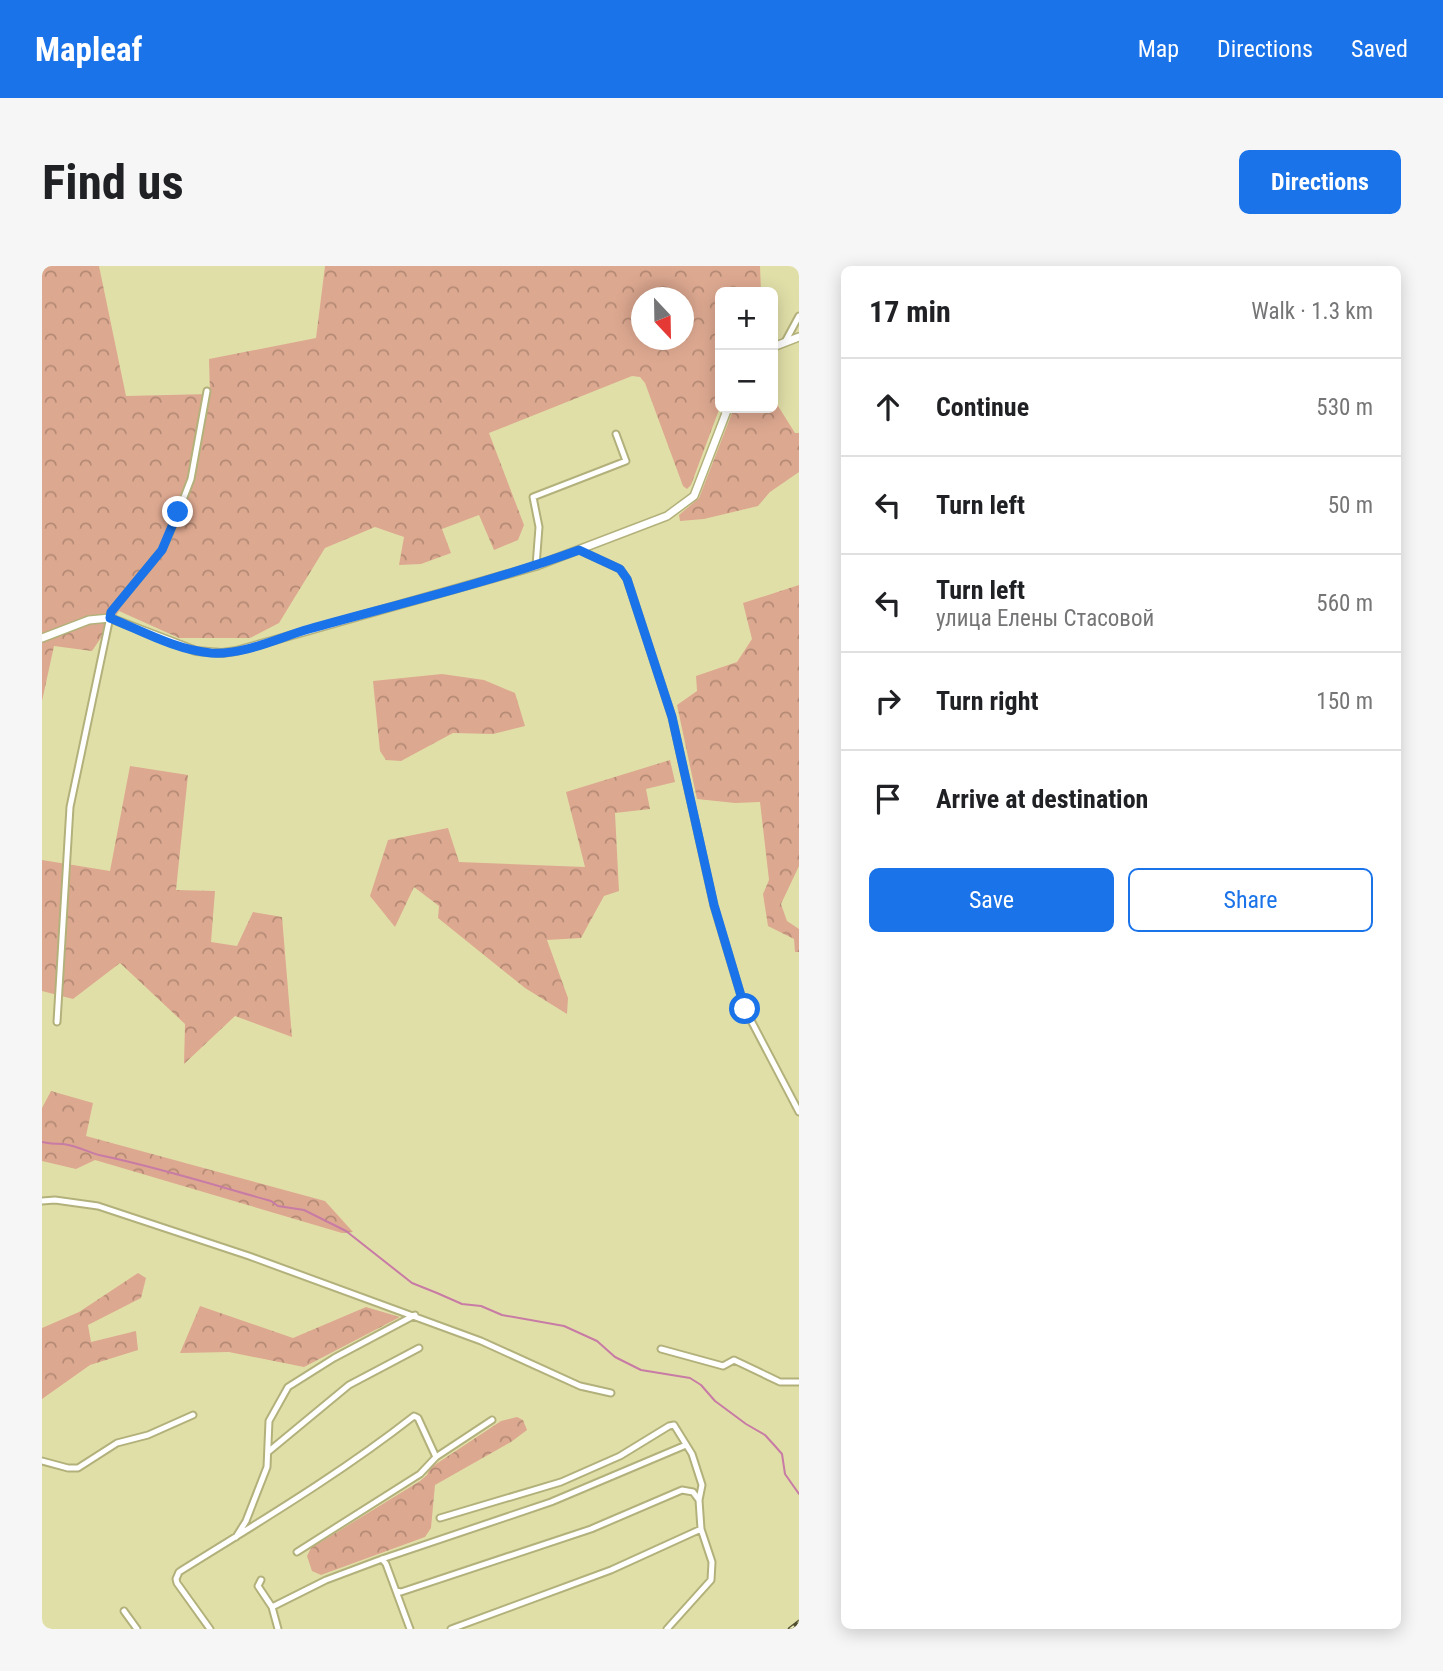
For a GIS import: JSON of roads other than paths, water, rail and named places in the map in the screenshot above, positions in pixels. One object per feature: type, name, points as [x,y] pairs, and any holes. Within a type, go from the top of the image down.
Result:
[{"type":"main road","points":[[778,345],[799,337]]},
{"type":"main road","points":[[42,638],[89,620],[110,618],[177,645],[222,653],[247,649],[536,566],[667,516],[694,496],[726,413]]},
{"type":"street","points":[[785,342],[799,316]]},
{"type":"street","points":[[57,1022],[70,807],[111,612],[162,550],[174,523],[191,480],[207,391]]},
{"type":"street","points":[[536,566],[539,527],[533,497],[626,461],[616,434]]},
{"type":"street","points":[[579,550],[620,569],[627,579],[672,717],[714,905],[742,998],[772,1064],[799,1112]]},
{"type":"street","points":[[42,1201],[55,1200],[98,1206],[249,1256],[481,1340],[580,1386],[611,1393]]},
{"type":"street","points":[[235,1538],[246,1521],[267,1467],[269,1421],[288,1387],[334,1358],[415,1315]]},
{"type":"street","points":[[268,1452],[349,1385],[419,1348]]},
{"type":"street","points":[[661,1349],[723,1366],[734,1360],[780,1382],[799,1382]]},
{"type":"street","points":[[42,1461],[78,1468],[117,1443],[148,1435],[193,1415]]},
{"type":"street","points":[[210,1629],[176,1579],[179,1572],[381,1442],[414,1416],[418,1418],[436,1457]]},
{"type":"street","points":[[297,1552],[420,1474],[436,1457],[492,1420]]},
{"type":"street","points":[[440,1518],[561,1482],[620,1456],[674,1425],[692,1454],[702,1485],[699,1500],[701,1530],[712,1562],[711,1580],[667,1629]]},
{"type":"street","points":[[272,1607],[326,1580],[551,1502],[686,1445]]},
{"type":"street","points":[[396,1591],[401,1592],[447,1578],[591,1529],[682,1490],[693,1492],[699,1500]]},
{"type":"street","points":[[451,1629],[611,1570],[701,1530]]},
{"type":"street","points":[[382,1559],[410,1629]]},
{"type":"street","points":[[261,1580],[258,1586],[272,1607],[278,1629]]},
{"type":"street","points":[[124,1611],[137,1629]]},
{"type":"waterway","points":[[42,1142],[72,1146],[271,1201],[278,1206],[304,1210],[346,1231],[412,1283],[462,1304],[481,1306],[502,1315],[564,1326],[597,1341],[615,1357],[641,1370],[690,1378],[701,1385],[715,1401],[765,1435],[782,1454],[785,1474],[799,1494]]},
{"type":"railway","points":[[790,1629],[799,1622]]}]
